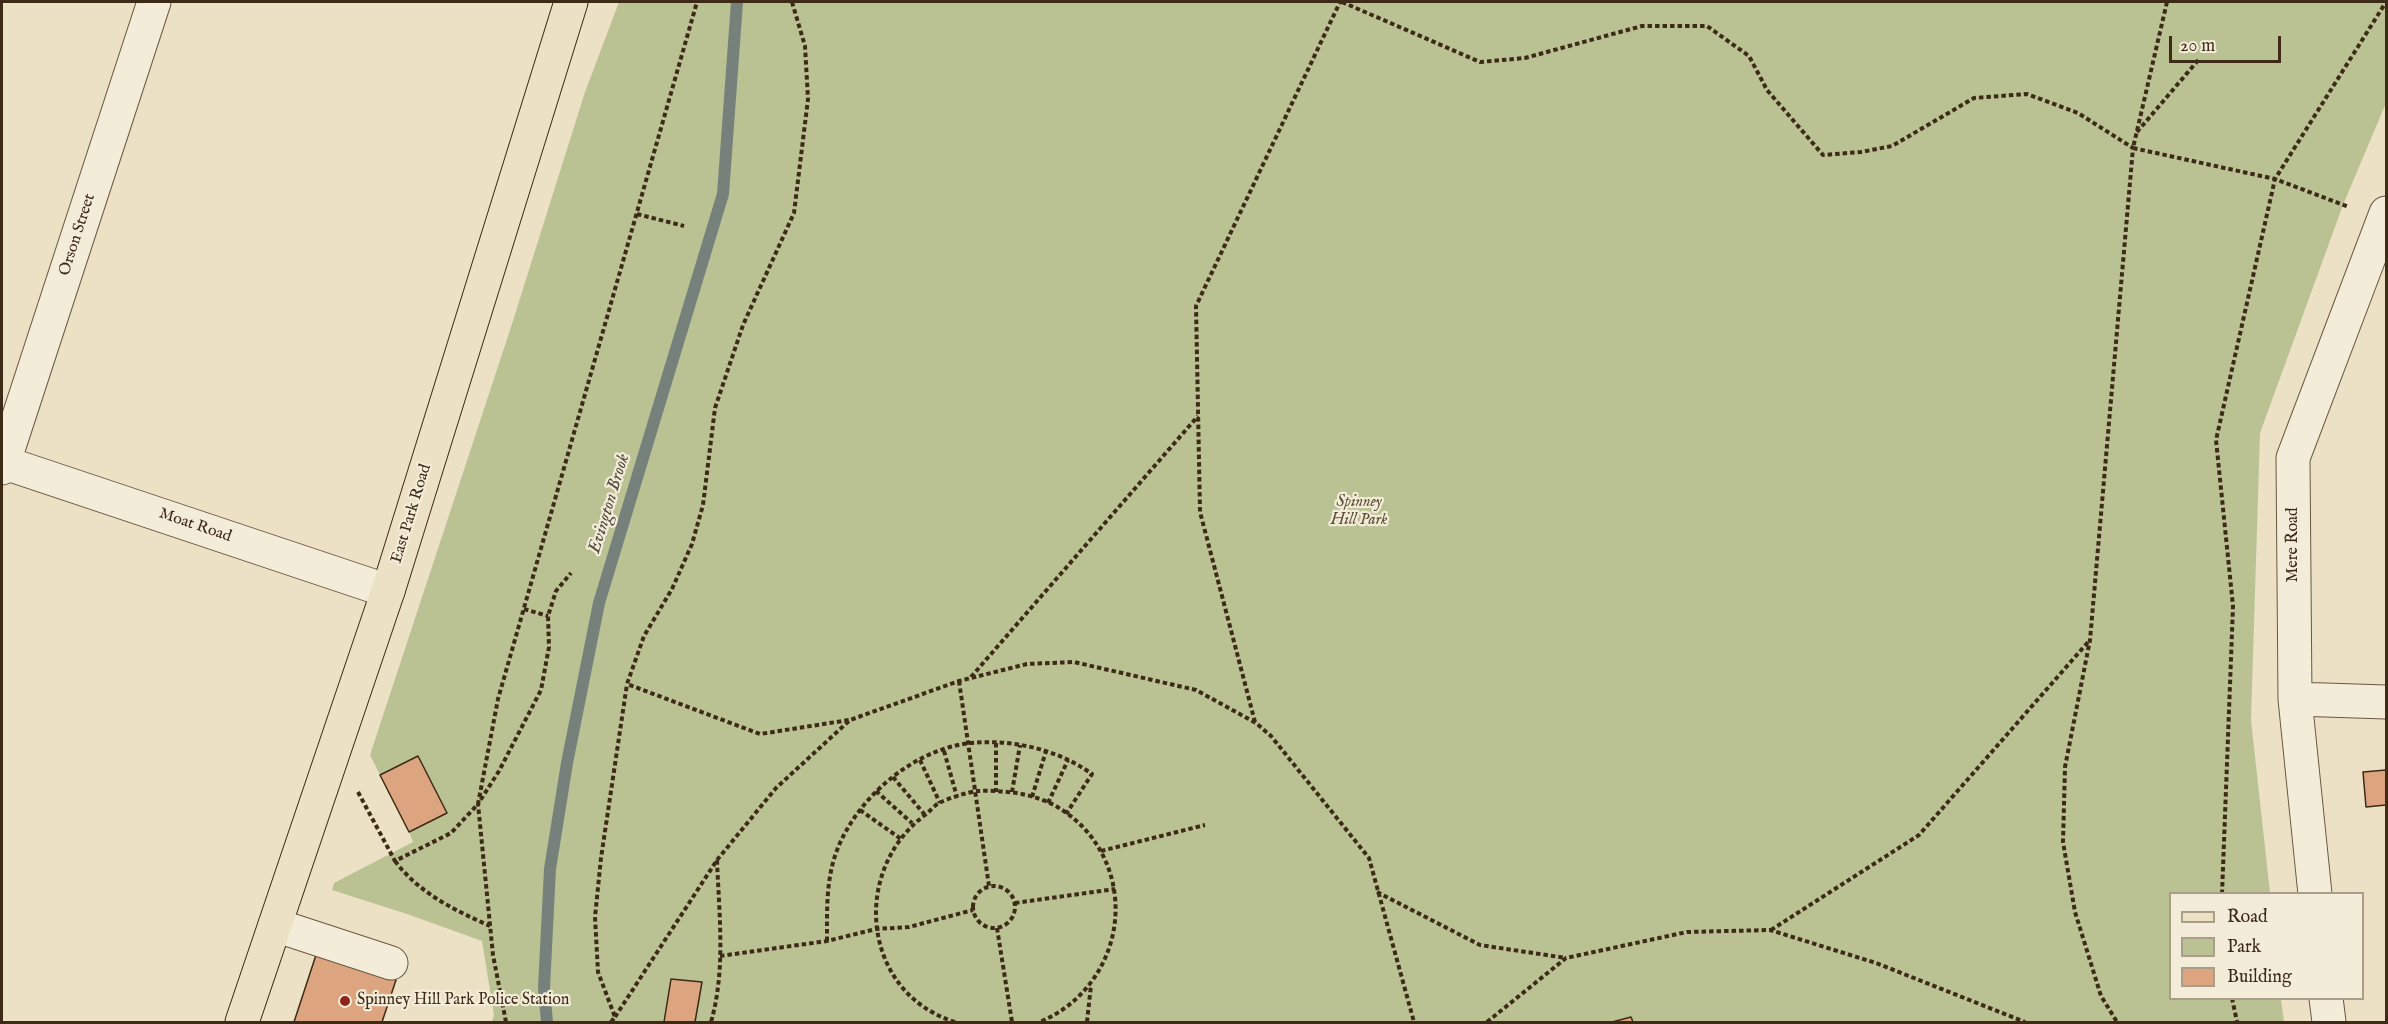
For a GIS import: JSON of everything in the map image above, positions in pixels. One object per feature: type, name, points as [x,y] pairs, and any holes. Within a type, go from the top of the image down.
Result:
[{"type":"main road","name":"East Park Road","points":[[242,1023],[387,591],[571,2]]},
{"type":"street","name":"Orson Street","points":[[2,464],[154,2]]},
{"type":"street","name":"Mere Road","points":[[2315,892],[2295,699],[2293,458],[2386,214]]},
{"type":"street","name":"Moat Road","points":[[2,464],[387,591]]},
{"type":"street","points":[[2295,699],[2386,702]]},
{"type":"street","points":[[275,925],[391,963]]},
{"type":"street","points":[[2326,1000],[2329,1023]]},
{"type":"path","points":[[506,1023],[493,955],[478,804],[498,699],[698,2]]},
{"type":"path","points":[[615,1017],[598,972],[595,917],[601,858],[627,684],[644,636],[672,589],[692,544],[703,505],[715,408],[743,325],[794,213],[808,99],[805,46],[792,2]]},
{"type":"path","points":[[1256,723],[1200,512],[1196,306],[1341,2],[1479,62],[1525,58],[1642,26],[1707,26],[1749,56],[1767,90],[1822,155],[1862,152],[1892,146],[1974,98],[2027,94],[2078,113],[2133,147],[2275,179],[2343,205],[2386,214]]},
{"type":"path","points":[[2117,1023],[2101,996],[2075,912],[2063,842],[2065,767],[2090,640],[2133,147],[2167,2]]},
{"type":"path","points":[[2222,892],[2233,606],[2216,440],[2275,179],[2386,2]]},
{"type":"path","points":[[2136,133],[2200,58]]},
{"type":"path","points":[[637,214],[684,226]]},
{"type":"path","points":[[971,678],[1198,416]]},
{"type":"path","points":[[394,861],[451,833],[478,804],[499,771],[541,690],[549,646],[548,616],[556,591],[571,573]]},
{"type":"path","points":[[524,609],[548,616]]},
{"type":"path","points":[[1770,930],[1918,836],[2090,640]]},
{"type":"path","points":[[627,684],[760,734],[850,720],[959,681],[1027,663],[1074,662],[1196,690],[1256,723],[1271,736],[1369,858],[1414,1023]]},
{"type":"path","points":[[959,681],[989,886]]},
{"type":"path","points":[[611,1023],[717,860],[776,788],[850,720]]},
{"type":"path","points":[[827,941],[827,896],[834,859],[849,825],[876,791],[920,760],[969,743],[1020,745],[1046,751],[1092,774],[1066,814]]},
{"type":"path","points":[[996,743],[996,792]]},
{"type":"path","points":[[1012,792],[1020,745]]},
{"type":"path","points":[[335,748],[394,861],[406,876],[427,893],[456,911],[490,926]]},
{"type":"path","points":[[944,751],[957,797]]},
{"type":"path","points":[[1032,797],[1046,751]]},
{"type":"path","points":[[920,760],[940,802]]},
{"type":"path","points":[[1048,803],[1068,760]]},
{"type":"path","points":[[893,777],[925,815]]},
{"type":"path","points":[[876,791],[912,823]]},
{"type":"path","points":[[955,1023],[940,1018],[909,995],[886,963],[876,930],[877,888],[890,853],[912,823],[940,802],[976,791],[1012,792],[1032,797],[1066,814],[1084,828],[1101,851],[1115,889],[1115,930],[1104,965],[1082,996],[1052,1017],[1039,1023]]},
{"type":"path","points":[[860,810],[901,839]]},
{"type":"path","points":[[1101,851],[1205,825]]},
{"type":"path","points":[[711,1023],[716,1006],[720,957],[717,860]]},
{"type":"path","points":[[989,886],[1006,889],[1015,903],[1011,919],[997,928],[980,922],[973,910],[976,896],[989,886]]},
{"type":"path","points":[[1015,903],[1115,889]]},
{"type":"path","points":[[1377,892],[1480,945],[1566,958],[1687,932],[1770,930],[1876,963],[2025,1023]]},
{"type":"path","points":[[720,957],[827,941],[876,930],[909,927],[973,910]]},
{"type":"path","points":[[997,928],[1012,1023]]},
{"type":"path","points":[[1487,1023],[1566,958]]},
{"type":"path","points":[[1088,1023],[1091,982]]},
{"type":"path","points":[[2232,1000],[2237,1023]]},
{"type":"green space","name":"Spinney Hill Park","points":[[619,2],[2386,2],[2386,103],[2343,205],[2260,433],[2251,720],[2270,892],[2169,892],[2169,1000],[2281,1000],[2284,1022],[492,1022],[494,1015],[482,941],[332,890],[334,883],[413,842],[409,832],[447,813],[418,756],[380,775],[370,755],[511,327],[585,92]]},
{"type":"building","points":[[418,756],[447,813],[409,832],[380,775]]},
{"type":"building","points":[[2386,770],[2386,805],[2366,807],[2363,772]]},
{"type":"building","name":"Spinney Hill Park Police Station","points":[[316,955],[396,980],[382,1022],[294,1022]]},
{"type":"building","points":[[671,979],[702,982],[695,1022],[664,1022]]},
{"type":"building","points":[[1631,1017],[1633,1022],[1612,1022]]},
{"type":"waterway","name":"Evington Brook","points":[[547,1022],[544,988],[550,869],[567,763],[599,603],[723,194],[737,2]]},
{"type":"place","name":"Spinney Hill Park Police Station","points":[[345,1001]]}]
